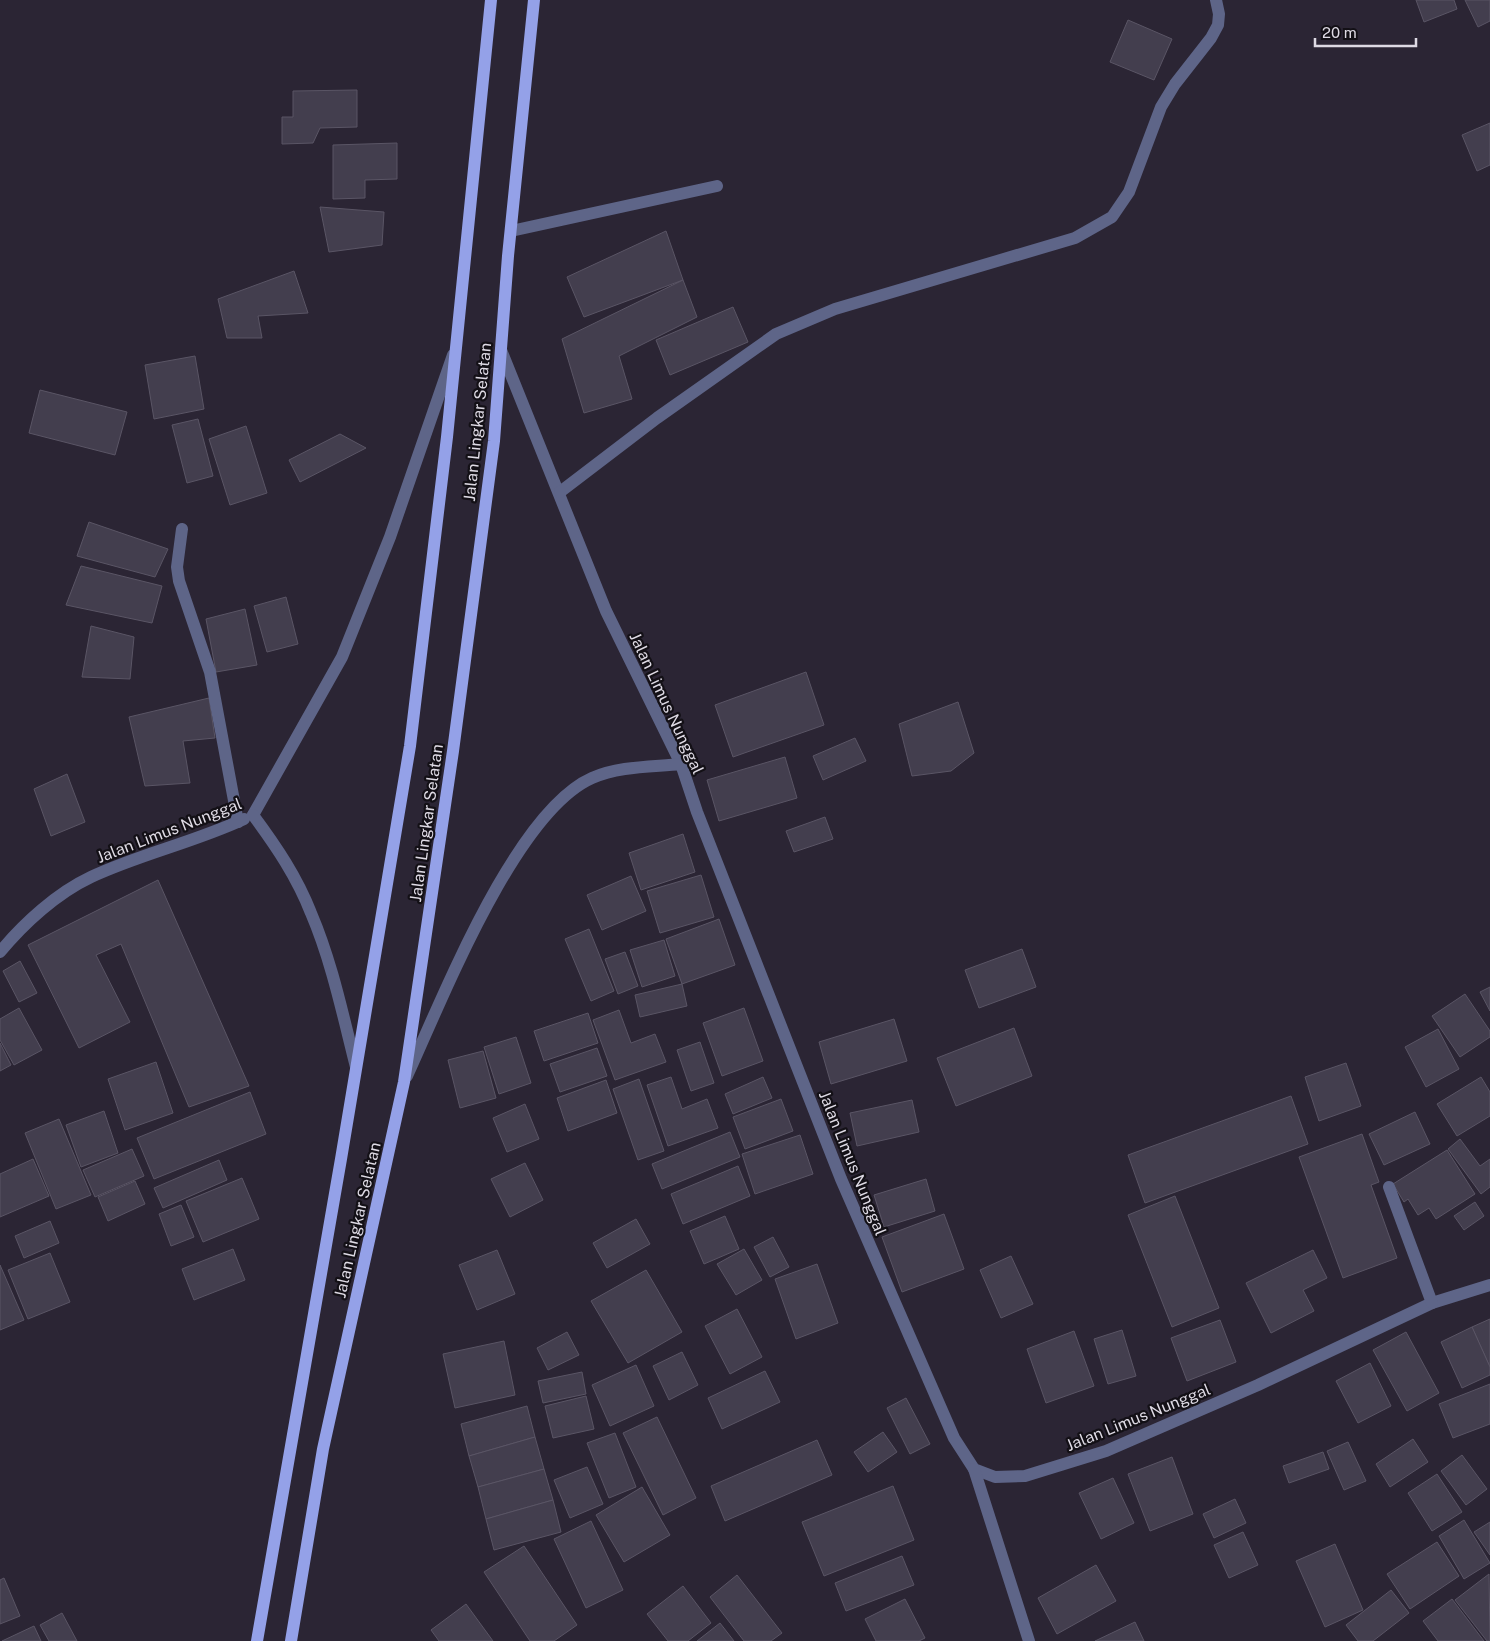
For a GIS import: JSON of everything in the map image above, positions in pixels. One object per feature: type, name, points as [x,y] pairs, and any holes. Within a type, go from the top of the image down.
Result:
[{"type":"main road","name":"Jalan Lingkar Selatan","points":[[257,1641],[410,746],[458,339],[492,0]]},
{"type":"main road","name":"Jalan Lingkar Selatan","points":[[291,1641],[323,1449],[404,1082],[453,751],[494,441],[510,231],[534,0]]},
{"type":"street","points":[[560,492],[657,418],[776,334],[835,309],[1075,238],[1112,217],[1129,192],[1162,107],[1175,84],[1212,38],[1218,25],[1219,14],[1216,0]]},
{"type":"street","points":[[510,231],[717,186]]},
{"type":"street","points":[[253,815],[342,657],[390,537],[458,339]]},
{"type":"street","name":"Jalan Limus Nunggal","points":[[501,350],[560,492],[606,612],[681,764],[697,812],[841,1179],[954,1438],[974,1469],[995,1477],[1025,1476],[1106,1450],[1258,1385],[1432,1303],[1490,1285]]},
{"type":"street","points":[[182,529],[178,551],[179,581],[210,672],[238,822]]},
{"type":"street","points":[[404,1082],[475,927],[538,824],[565,794],[591,778],[616,770],[681,764]]},
{"type":"street","name":"Jalan Limus Nunggal","points":[[0,952],[34,918],[61,896],[89,878],[253,815],[283,856],[311,912],[329,961],[356,1067]]},
{"type":"street","points":[[1389,1187],[1432,1303]]},
{"type":"street","points":[[974,1469],[1029,1641]]},
{"type":"building","points":[[1416,0],[1454,0],[1457,9],[1424,22]]},
{"type":"building","points":[[1465,0],[1490,0],[1490,21],[1478,27]]},
{"type":"building","points":[[1128,20],[1172,39],[1154,80],[1110,62]]},
{"type":"building","points":[[357,90],[357,127],[320,128],[313,143],[282,144],[282,117],[293,117],[293,91]]},
{"type":"building","points":[[1490,123],[1490,165],[1477,171],[1462,135]]},
{"type":"building","points":[[397,143],[397,179],[365,180],[365,198],[333,199],[333,145]]},
{"type":"building","points":[[320,207],[384,212],[382,245],[329,252]]},
{"type":"building","points":[[666,231],[683,280],[584,317],[567,277]]},
{"type":"building","points":[[294,271],[308,313],[258,316],[262,338],[227,338],[218,299]]},
{"type":"building","points":[[683,280],[697,317],[619,356],[632,399],[584,413],[562,339]]},
{"type":"building","points":[[733,307],[748,342],[670,375],[656,340]]},
{"type":"building","points":[[195,356],[204,409],[154,419],[145,365]]},
{"type":"building","points":[[40,390],[127,412],[115,455],[29,433]]},
{"type":"building","points":[[198,419],[213,476],[187,483],[172,425]]},
{"type":"building","points":[[246,426],[267,493],[230,505],[209,439]]},
{"type":"building","points":[[340,434],[366,448],[300,482],[289,460]]},
{"type":"building","points":[[89,522],[168,549],[155,577],[77,556]]},
{"type":"building","points":[[81,566],[162,586],[152,623],[66,605]]},
{"type":"building","points":[[286,597],[298,644],[267,652],[254,606]]},
{"type":"building","points":[[245,609],[257,665],[216,672],[206,619]]},
{"type":"building","points":[[91,626],[134,637],[130,679],[82,677]]},
{"type":"building","points":[[806,672],[824,725],[733,757],[715,705]]},
{"type":"building","points":[[209,698],[215,738],[183,741],[190,783],[145,786],[129,717]]},
{"type":"building","points":[[958,702],[974,753],[951,771],[912,776],[899,724]]},
{"type":"building","points":[[855,738],[866,761],[823,780],[813,756]]},
{"type":"building","points":[[785,757],[797,798],[719,821],[707,780]]},
{"type":"building","points":[[67,774],[85,822],[51,836],[34,789]]},
{"type":"building","points":[[825,817],[833,839],[794,852],[786,831]]},
{"type":"building","points":[[683,834],[695,872],[641,890],[629,853]]},
{"type":"building","points":[[701,875],[714,917],[660,933],[647,891]]},
{"type":"building","points":[[631,876],[646,911],[602,930],[587,895]]},
{"type":"building","points":[[158,880],[249,1086],[189,1107],[121,944],[96,955],[130,1022],[79,1048],[28,945]]},
{"type":"building","points":[[719,919],[735,965],[682,984],[666,939]]},
{"type":"building","points":[[589,929],[614,991],[591,1001],[565,939]]},
{"type":"building","points":[[664,940],[675,976],[642,987],[630,950]]},
{"type":"building","points":[[1022,949],[1036,987],[979,1008],[965,970]]},
{"type":"building","points":[[625,952],[638,986],[618,994],[605,959]]},
{"type":"building","points":[[20,961],[37,993],[19,1002],[3,971]]},
{"type":"building","points":[[682,984],[687,1006],[640,1017],[635,995]]},
{"type":"building","points":[[1490,987],[1490,1011],[1480,992]]},
{"type":"building","points":[[1465,994],[1490,1031],[1490,1037],[1460,1057],[1432,1016]]},
{"type":"building","points":[[19,1008],[42,1050],[14,1065],[0,1040],[0,1019]]},
{"type":"building","points":[[744,1008],[763,1061],[722,1076],[703,1023]]},
{"type":"building","points":[[619,1010],[631,1043],[655,1034],[666,1062],[615,1080],[593,1020]]},
{"type":"building","points":[[588,1013],[598,1043],[544,1061],[534,1031]]},
{"type":"building","points":[[894,1019],[907,1061],[831,1084],[819,1042]]},
{"type":"building","points":[[1014,1028],[1032,1076],[956,1106],[937,1058]]},
{"type":"building","points":[[1438,1029],[1459,1069],[1426,1087],[1405,1047]]},
{"type":"building","points":[[516,1037],[531,1083],[499,1094],[484,1047]]},
{"type":"building","points":[[700,1042],[714,1083],[691,1091],[677,1050]]},
{"type":"building","points":[[0,1043],[11,1065],[0,1071]]},
{"type":"building","points":[[597,1048],[607,1076],[560,1092],[550,1064]]},
{"type":"building","points":[[483,1051],[496,1098],[460,1108],[448,1060]]},
{"type":"building","points":[[156,1062],[173,1113],[125,1130],[108,1079]]},
{"type":"building","points":[[1346,1063],[1361,1106],[1319,1121],[1305,1077]]},
{"type":"building","points":[[671,1077],[682,1109],[707,1099],[718,1128],[668,1146],[647,1085]]},
{"type":"building","points":[[763,1077],[772,1098],[733,1114],[725,1094]]},
{"type":"building","points":[[1481,1077],[1490,1092],[1490,1116],[1457,1136],[1437,1104]]},
{"type":"building","points":[[639,1079],[664,1151],[638,1160],[613,1089]]},
{"type":"building","points":[[606,1080],[617,1113],[568,1131],[557,1098]]},
{"type":"building","points":[[250,1092],[266,1134],[154,1179],[137,1138]]},
{"type":"building","points":[[1291,1096],[1308,1144],[1145,1203],[1128,1155]]},
{"type":"building","points":[[781,1099],[793,1131],[745,1149],[733,1117]]},
{"type":"building","points":[[912,1100],[919,1132],[857,1146],[850,1113]]},
{"type":"building","points":[[525,1104],[539,1139],[507,1152],[493,1118]]},
{"type":"building","points":[[104,1111],[118,1153],[81,1167],[66,1125]]},
{"type":"building","points":[[1415,1112],[1430,1144],[1384,1165],[1369,1134]]},
{"type":"building","points":[[59,1119],[91,1195],[56,1209],[25,1133]]},
{"type":"building","points":[[730,1132],[740,1157],[662,1189],[652,1164]]},
{"type":"building","points":[[1362,1134],[1379,1182],[1371,1185],[1397,1258],[1343,1278],[1299,1157]]},
{"type":"building","points":[[800,1135],[813,1174],[755,1194],[742,1154]]},
{"type":"building","points":[[1460,1139],[1480,1166],[1490,1159],[1490,1187],[1481,1194],[1448,1149]]},
{"type":"building","points":[[132,1149],[144,1176],[95,1197],[83,1170]]},
{"type":"building","points":[[1447,1150],[1475,1194],[1436,1219],[1429,1208],[1418,1215],[1408,1199],[1404,1202],[1393,1184]]},
{"type":"building","points":[[33,1159],[49,1196],[0,1217],[0,1174]]},
{"type":"building","points":[[219,1160],[227,1180],[163,1208],[154,1188]]},
{"type":"building","points":[[525,1163],[543,1200],[510,1217],[491,1179]]},
{"type":"building","points":[[738,1166],[750,1196],[683,1224],[671,1194]]},
{"type":"building","points":[[242,1178],[259,1219],[203,1242],[186,1201]]},
{"type":"building","points":[[926,1179],[935,1211],[884,1227],[874,1195]]},
{"type":"building","points":[[135,1181],[145,1204],[108,1221],[98,1197]]},
{"type":"building","points":[[1175,1196],[1219,1308],[1172,1327],[1128,1215]]},
{"type":"building","points":[[1475,1202],[1484,1216],[1464,1230],[1454,1216]]},
{"type":"building","points":[[181,1205],[194,1237],[171,1246],[159,1214]]},
{"type":"building","points":[[944,1214],[964,1269],[902,1292],[882,1237]]},
{"type":"building","points":[[725,1216],[739,1249],[704,1264],[690,1231]]},
{"type":"building","points":[[636,1219],[650,1244],[607,1268],[593,1243]]},
{"type":"building","points":[[50,1221],[59,1243],[24,1258],[15,1236]]},
{"type":"building","points":[[773,1237],[789,1267],[770,1277],[754,1247]]},
{"type":"building","points":[[233,1249],[245,1280],[194,1300],[182,1269]]},
{"type":"building","points":[[744,1249],[762,1280],[736,1295],[717,1264]]},
{"type":"building","points":[[497,1250],[515,1294],[477,1310],[459,1265]]},
{"type":"building","points":[[1313,1250],[1327,1278],[1303,1290],[1314,1311],[1271,1333],[1246,1283]]},
{"type":"building","points":[[50,1253],[70,1302],[28,1319],[8,1270]]},
{"type":"building","points":[[1011,1256],[1033,1304],[1001,1318],[980,1270]]},
{"type":"building","points":[[817,1264],[838,1323],[796,1339],[775,1279]]},
{"type":"building","points":[[0,1265],[24,1320],[0,1330]]},
{"type":"building","points":[[646,1270],[682,1332],[628,1363],[591,1301]]},
{"type":"building","points":[[737,1309],[762,1357],[730,1374],[705,1326]]},
{"type":"building","points":[[1490,1319],[1490,1367],[1472,1327]]},
{"type":"building","points":[[1220,1320],[1236,1362],[1187,1381],[1171,1338]]},
{"type":"building","points":[[1472,1327],[1490,1367],[1490,1375],[1462,1388],[1441,1342]]},
{"type":"building","points":[[1122,1330],[1136,1376],[1108,1384],[1094,1339]]},
{"type":"building","points":[[1074,1331],[1094,1386],[1046,1403],[1027,1349]]},
{"type":"building","points":[[567,1332],[579,1355],[548,1370],[537,1348]]},
{"type":"building","points":[[1406,1332],[1439,1393],[1407,1411],[1373,1350]]},
{"type":"building","points":[[504,1341],[515,1395],[455,1408],[443,1354]]},
{"type":"building","points":[[682,1352],[698,1385],[669,1400],[653,1366]]},
{"type":"building","points":[[1370,1363],[1391,1406],[1358,1423],[1336,1381]]},
{"type":"building","points":[[636,1365],[654,1406],[610,1426],[592,1385]]},
{"type":"building","points":[[765,1371],[780,1402],[722,1429],[708,1398]]},
{"type":"building","points":[[582,1372],[586,1394],[543,1403],[538,1381]]},
{"type":"building","points":[[1490,1384],[1490,1424],[1453,1438],[1439,1404]]},
{"type":"building","points":[[586,1396],[594,1429],[553,1438],[545,1406]]},
{"type":"building","points":[[906,1398],[930,1444],[910,1454],[887,1408]]},
{"type":"building","points":[[527,1406],[535,1437],[469,1456],[461,1424]]},
{"type":"building","points":[[657,1417],[696,1498],[663,1515],[623,1433]]},
{"type":"building","points":[[883,1432],[897,1452],[868,1472],[854,1452]]},
{"type":"building","points":[[615,1433],[636,1487],[609,1498],[587,1443]]},
{"type":"building","points":[[535,1437],[544,1469],[478,1487],[469,1456]]},
{"type":"building","points":[[1413,1439],[1428,1462],[1390,1487],[1376,1464]]},
{"type":"building","points":[[817,1440],[832,1475],[725,1521],[711,1486]]},
{"type":"building","points":[[1348,1442],[1366,1481],[1344,1490],[1327,1451]]},
{"type":"building","points":[[1323,1452],[1329,1469],[1289,1483],[1283,1466]]},
{"type":"building","points":[[1462,1455],[1487,1489],[1466,1505],[1441,1471]]},
{"type":"building","points":[[1172,1457],[1193,1514],[1150,1531],[1128,1474]]},
{"type":"building","points":[[587,1467],[603,1504],[570,1518],[554,1480]]},
{"type":"building","points":[[544,1469],[553,1500],[486,1519],[478,1487]]},
{"type":"building","points":[[1437,1474],[1462,1512],[1432,1531],[1408,1493]]},
{"type":"building","points":[[1113,1478],[1134,1523],[1101,1539],[1079,1493]]},
{"type":"building","points":[[893,1486],[914,1540],[824,1576],[802,1522]]},
{"type":"building","points":[[642,1487],[670,1535],[624,1562],[596,1515]]},
{"type":"building","points":[[1235,1499],[1246,1523],[1214,1538],[1203,1514]]},
{"type":"building","points":[[553,1500],[561,1532],[494,1550],[486,1519]]},
{"type":"building","points":[[1464,1520],[1490,1563],[1464,1579],[1439,1536]]},
{"type":"building","points":[[591,1521],[623,1590],[586,1608],[554,1539]]},
{"type":"building","points":[[1490,1522],[1490,1555],[1474,1532]]},
{"type":"building","points":[[1243,1532],[1258,1565],[1229,1578],[1214,1545]]},
{"type":"building","points":[[1437,1542],[1459,1576],[1410,1609],[1387,1574]]},
{"type":"building","points":[[1335,1544],[1363,1610],[1325,1627],[1296,1561]]},
{"type":"building","points":[[524,1546],[577,1625],[554,1641],[530,1641],[484,1572]]},
{"type":"building","points":[[902,1556],[914,1585],[846,1611],[835,1583]]},
{"type":"building","points":[[1096,1565],[1116,1601],[1057,1634],[1038,1598]]},
{"type":"building","points":[[1489,1574],[1490,1641],[1487,1641],[1455,1600]]},
{"type":"building","points":[[737,1575],[782,1633],[771,1641],[744,1641],[710,1597]]},
{"type":"building","points":[[4,1578],[20,1616],[0,1624],[0,1580]]},
{"type":"building","points":[[683,1586],[711,1623],[688,1641],[668,1641],[647,1614]]},
{"type":"building","points":[[1391,1590],[1409,1613],[1373,1641],[1358,1641],[1346,1625]]},
{"type":"building","points":[[905,1599],[925,1638],[919,1641],[876,1641],[865,1619]]},
{"type":"building","points":[[1452,1599],[1484,1641],[1438,1641],[1423,1621]]},
{"type":"building","points":[[466,1604],[493,1641],[439,1641],[431,1630]]},
{"type":"building","points":[[62,1613],[77,1641],[49,1641],[40,1625]]},
{"type":"building","points":[[1135,1622],[1144,1641],[1095,1641]]},
{"type":"building","points":[[720,1623],[734,1641],[697,1641]]},
{"type":"building","points":[[34,1626],[41,1641],[2,1641]]}]
